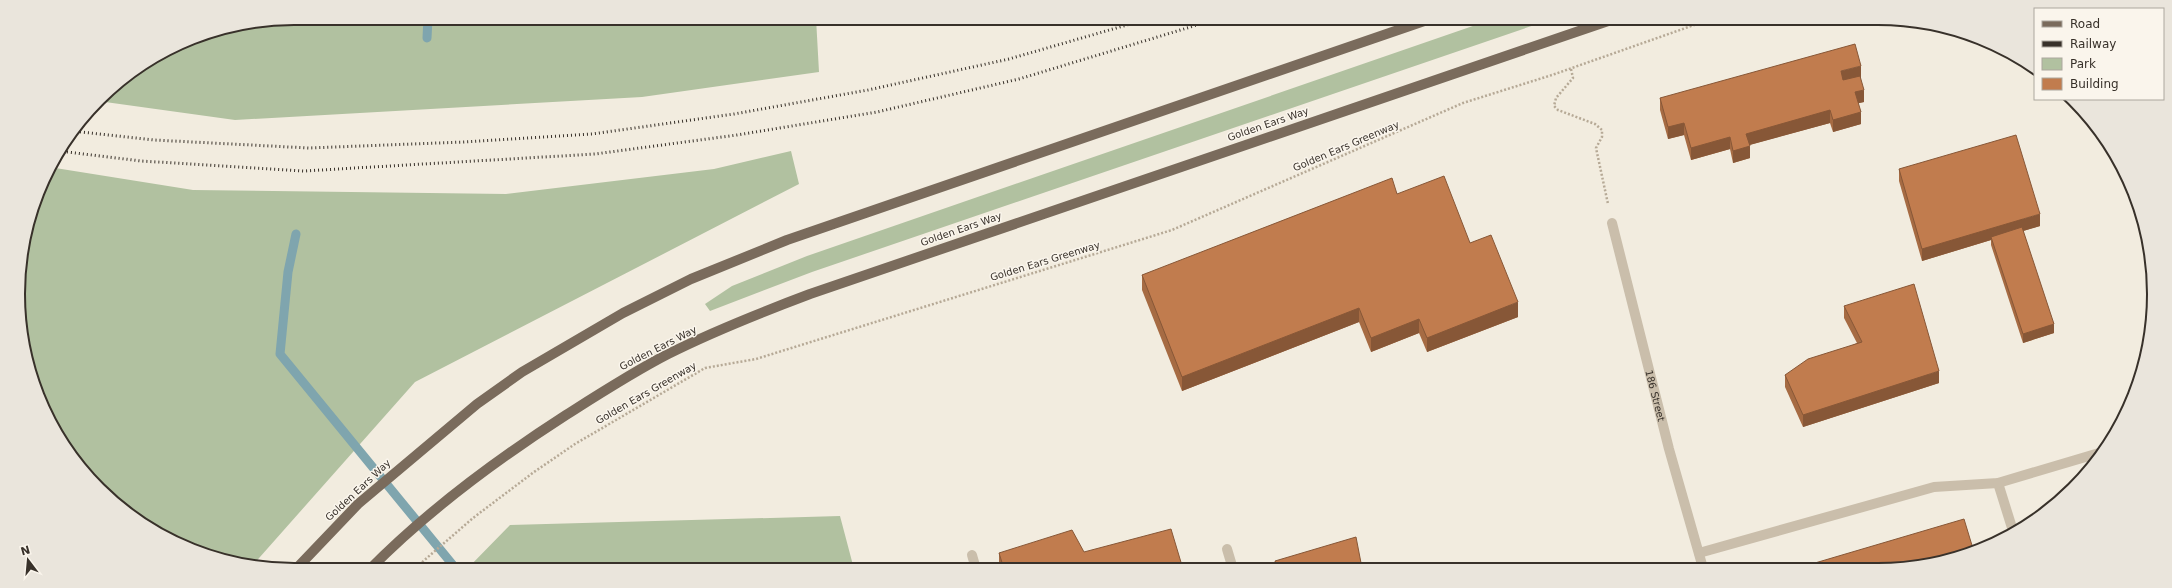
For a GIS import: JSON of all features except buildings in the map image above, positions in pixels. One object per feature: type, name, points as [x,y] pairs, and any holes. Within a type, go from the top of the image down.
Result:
[{"type":"main road","name":"Golden Ears Way","points":[[302,563],[370,494],[477,404],[522,372],[623,313],[684,283],[787,240],[1413,25]]},
{"type":"main road","name":"Golden Ears Way","points":[[376,563],[410,531],[462,487],[519,445],[610,387],[667,355],[722,329],[810,294],[1597,25]]},
{"type":"street","name":"186 Street","points":[[1612,223],[1669,449],[1702,563]]},
{"type":"street","points":[[1699,553],[1934,487],[1998,484],[2093,456]]},
{"type":"street","points":[[1998,484],[2012,527]]},
{"type":"street","points":[[1227,548],[1231,563]]},
{"type":"street","points":[[972,555],[974,563]]},
{"type":"path","name":"Golden Ears Greenway","points":[[422,563],[473,518],[534,472],[626,413],[705,368],[756,359],[1172,230],[1464,103],[1571,69],[1694,25]]},
{"type":"path","points":[[1571,69],[1573,78],[1556,98],[1554,101],[1554,106],[1558,110],[1596,124],[1602,130],[1602,137],[1596,148],[1612,223]]},
{"type":"green space","points":[[294,25],[816,25],[819,72],[642,97],[235,120],[106,102],[145,70],[159,61],[191,45],[224,34],[259,27]]},
{"type":"green space","points":[[1476,25],[1535,25],[812,272],[710,311],[705,304],[732,286],[807,256]]},
{"type":"green space","points":[[791,151],[799,184],[415,382],[257,561],[224,554],[191,543],[159,527],[117,496],[92,471],[70,443],[45,397],[34,364],[27,329],[25,294],[27,259],[34,224],[39,208],[45,191],[56,168],[193,190],[506,194],[714,169]]},
{"type":"green space","points":[[840,516],[852,563],[473,563],[510,525]]},
{"type":"waterway","points":[[427,38],[428,25]]},
{"type":"waterway","points":[[296,234],[288,272],[280,354],[451,563]]},
{"type":"railway","points":[[80,132],[154,140],[309,148],[464,142],[592,134],[734,114],[868,90],[1009,59],[1127,25]]},
{"type":"railway","points":[[66,152],[141,161],[304,171],[595,154],[737,135],[877,112],[1019,79],[1197,25]]}]
